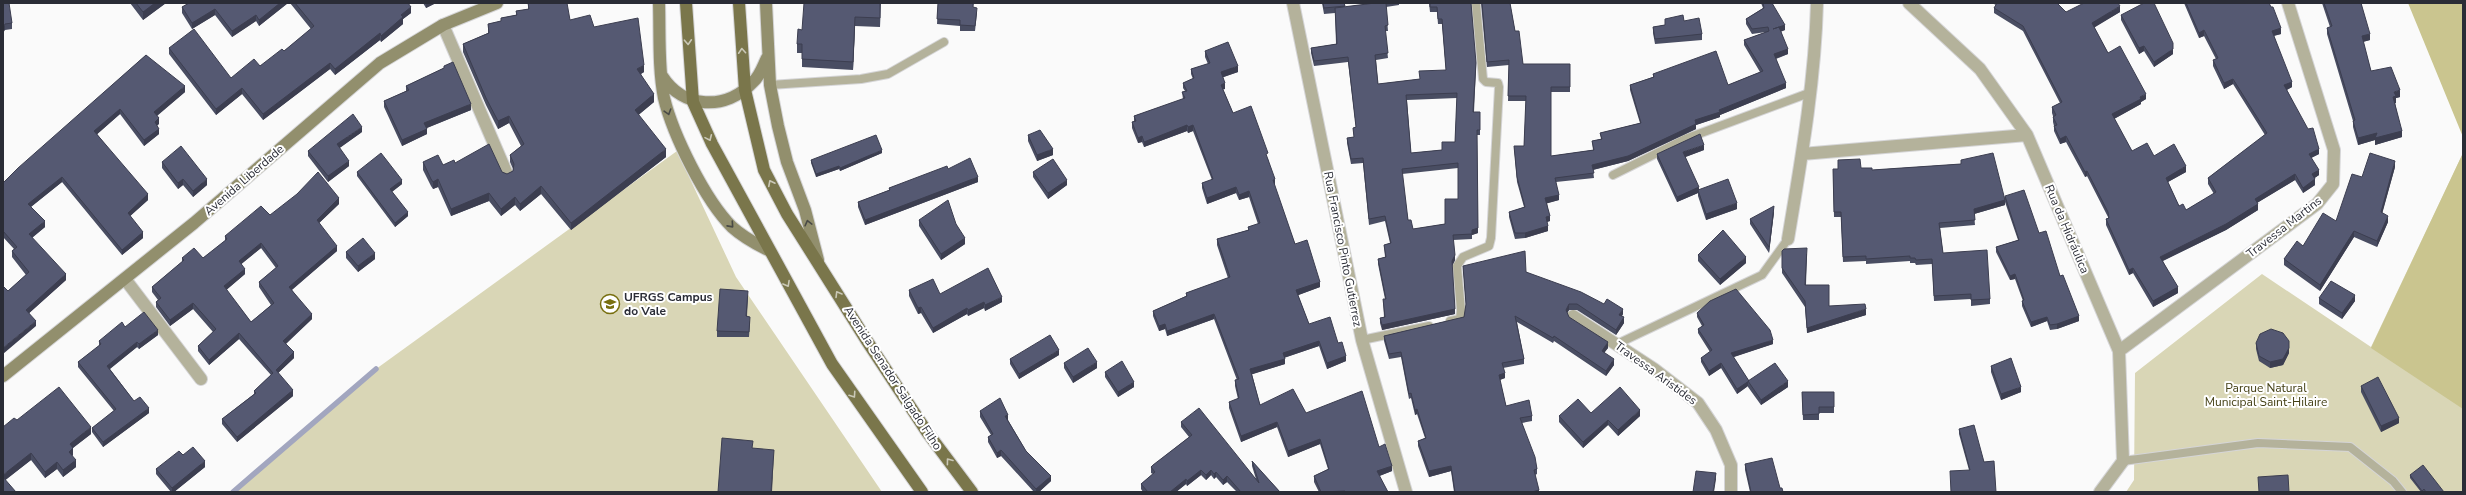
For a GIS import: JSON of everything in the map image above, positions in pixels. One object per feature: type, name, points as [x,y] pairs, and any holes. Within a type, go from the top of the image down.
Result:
[{"type":"main road","name":"Avenida Liberdade","points":[[3,376],[194,223],[380,63],[443,25],[497,3]]},
{"type":"main road","points":[[659,3],[661,74],[669,116],[706,192],[731,226],[748,240],[768,250]]},
{"type":"main road","points":[[686,3],[693,102],[712,144],[768,250],[832,364],[922,492]]},
{"type":"main road","name":"Avenida Senador Salgado Filho","points":[[739,3],[745,90],[764,170],[787,214],[867,341],[927,432],[972,492]]},
{"type":"main road","name":"Avenida Senador Salgado Filho","points":[[766,3],[770,85],[787,162],[805,210],[818,261]]},
{"type":"main road","points":[[661,74],[677,94],[693,102],[718,101],[745,90],[754,82],[768,57]]},
{"type":"street","name":"Rua Francisco Pinto Gutierrez","points":[[1294,3],[1362,340],[1406,492]]},
{"type":"street","points":[[1788,239],[1802,154],[1817,3]]},
{"type":"street","name":"Rua da Hidráulica","points":[[1909,3],[1980,68],[2027,135],[2119,351],[2122,461]]},
{"type":"street","name":"Travessa Martins","points":[[2119,351],[2317,204],[2333,184],[2334,150],[2288,3]]},
{"type":"street","points":[[443,25],[507,174]]},
{"type":"street","points":[[1802,154],[2027,135]]},
{"type":"street","points":[[125,279],[201,379]]},
{"type":"street","name":"Travessa Aristides","points":[[1574,316],[1617,344],[1698,403],[1716,430],[1731,465],[1731,492]]},
{"type":"street","points":[[2100,492],[2122,461]]},
{"type":"lane","points":[[1362,340],[1460,319],[1462,310],[1456,266],[1463,258],[1490,246],[1499,87],[1498,83],[1495,81],[1486,82],[1482,79],[1476,4]]},
{"type":"lane","points":[[770,85],[861,79],[888,74],[944,42]]},
{"type":"lane","points":[[1613,175],[1685,139],[1809,93]]},
{"type":"lane","points":[[1617,344],[1762,275],[1788,239]]},
{"type":"lane","points":[[2122,461],[2258,443],[2350,447],[2393,481],[2402,492]]},
{"type":"green space","name":"UFRGS Campus do Vale","points":[[677,151],[736,277],[882,492],[233,492],[376,369]]},
{"type":"green space","name":"Parque Natural Municipal Saint-Hilaire","points":[[2463,153],[2463,492],[2126,492],[2134,480],[2135,373],[2262,274],[2371,347]]},
{"type":"shaded area","points":[[2408,3],[2463,3],[2463,137]]},
{"type":"shaded area","points":[[2463,153],[2463,409],[2371,348]]},
{"type":"building","points":[[3,3],[9,3],[12,23],[5,24],[3,27]]},
{"type":"building","points":[[136,3],[155,3],[143,12]]},
{"type":"building","points":[[189,3],[280,3],[259,20],[256,15],[232,31],[215,9],[192,23],[182,7]]},
{"type":"building","points":[[295,3],[408,3],[411,7],[401,15],[403,17],[381,36],[380,33],[335,69],[330,63],[263,114],[242,88],[216,109],[169,48],[194,29],[231,78],[254,59],[260,66],[282,49],[284,51],[314,26]]},
{"type":"building","points":[[528,3],[567,3],[570,20],[590,15],[594,27],[638,18],[644,65],[637,69],[654,94],[635,110],[666,149],[571,223],[541,186],[520,204],[515,197],[501,209],[489,193],[451,209],[438,179],[433,182],[423,162],[438,155],[443,165],[454,160],[455,163],[489,144],[502,172],[507,174],[513,171],[514,164],[510,155],[524,144],[509,116],[498,121],[486,98],[463,44],[489,33],[488,24],[501,21],[501,18],[517,15],[516,11],[529,9]]},
{"type":"building","points":[[804,3],[880,3],[880,18],[855,17],[853,62],[802,59],[802,44],[797,44],[798,29],[802,30]]},
{"type":"building","points":[[938,3],[973,3],[973,7],[977,8],[975,26],[960,25],[960,20],[937,19]]},
{"type":"building","points":[[1323,3],[1344,3],[1345,6],[1324,8]]},
{"type":"building","points":[[1386,3],[1388,25],[1385,26],[1388,53],[1375,55],[1378,84],[1420,79],[1419,71],[1446,70],[1442,19],[1438,19],[1437,7],[1430,7],[1430,3],[1471,3],[1476,63],[1473,112],[1480,112],[1480,130],[1477,130],[1478,228],[1472,230],[1472,234],[1453,235],[1455,255],[1452,261],[1455,309],[1382,325],[1380,318],[1385,317],[1383,299],[1386,299],[1378,259],[1386,257],[1384,245],[1391,243],[1385,216],[1369,219],[1363,158],[1351,159],[1347,138],[1354,137],[1353,128],[1356,127],[1348,57],[1314,61],[1311,48],[1337,44],[1335,8]],"holes":[[[1457,93],[1455,142],[1442,142],[1442,150],[1411,153],[1406,95]],[[1458,163],[1458,199],[1445,199],[1445,224],[1413,229],[1411,220],[1408,220],[1402,169]]]},
{"type":"building","points":[[1482,3],[1510,3],[1515,31],[1519,31],[1523,64],[1570,64],[1570,87],[1551,87],[1551,156],[1594,150],[1592,141],[1602,139],[1600,133],[1641,123],[1630,85],[1654,77],[1653,74],[1716,51],[1728,85],[1763,71],[1744,40],[1769,31],[1768,27],[1752,29],[1746,19],[1764,8],[1763,3],[1772,3],[1785,25],[1779,27],[1788,49],[1774,54],[1786,83],[1719,110],[1720,112],[1695,120],[1696,124],[1628,156],[1592,165],[1594,173],[1555,178],[1559,195],[1545,198],[1550,216],[1546,217],[1548,226],[1525,233],[1515,233],[1509,212],[1525,207],[1517,177],[1514,146],[1524,146],[1526,96],[1508,96],[1509,60],[1487,62]]},
{"type":"building","points":[[1997,3],[2057,3],[2066,12],[2084,3],[2118,3],[2120,6],[2092,23],[2108,53],[2120,46],[2146,94],[2140,97],[2141,99],[2112,114],[2132,151],[2147,143],[2154,156],[2174,144],[2186,166],[2166,178],[2179,206],[2183,204],[2186,210],[2216,192],[2208,178],[2267,133],[2233,79],[2224,83],[2213,60],[2218,58],[2204,30],[2199,33],[2186,3],[2269,3],[2271,7],[2273,7],[2281,28],[2272,31],[2292,82],[2284,85],[2308,129],[2313,128],[2319,149],[2309,154],[2319,170],[2312,174],[2315,179],[2303,188],[2295,174],[2255,199],[2258,204],[2226,224],[2160,257],[2178,287],[2153,301],[2133,268],[2129,270],[2106,219],[2109,218],[2108,212],[2087,171],[2085,172],[2066,136],[2060,139],[2054,126],[2057,125],[2053,117],[2056,115],[2052,107],[2062,102],[2023,26],[1994,8]]},
{"type":"building","points":[[2144,3],[2154,3],[2173,43],[2173,49],[2154,62],[2144,46],[2139,48],[2121,15]]},
{"type":"building","points":[[2324,3],[2361,3],[2370,34],[2362,36],[2371,71],[2391,67],[2400,90],[2394,92],[2396,96],[2393,97],[2402,131],[2375,138],[2377,133],[2358,138],[2353,121],[2355,120],[2327,28],[2332,26]]},
{"type":"building","points":[[1683,15],[1684,21],[1699,18],[1702,34],[1655,39],[1653,27],[1665,25],[1665,19]]},
{"type":"building","points":[[1228,42],[1238,66],[1221,72],[1225,83],[1221,85],[1233,113],[1251,106],[1268,153],[1266,154],[1275,179],[1273,180],[1295,244],[1307,240],[1320,282],[1296,290],[1309,324],[1330,317],[1338,343],[1342,342],[1346,356],[1327,363],[1319,341],[1283,353],[1285,359],[1250,369],[1260,405],[1293,389],[1306,413],[1362,391],[1379,447],[1385,444],[1392,466],[1377,471],[1388,492],[1321,492],[1314,476],[1329,469],[1320,439],[1288,451],[1277,422],[1241,436],[1229,402],[1239,398],[1235,380],[1239,379],[1214,314],[1167,331],[1165,324],[1159,326],[1153,311],[1187,296],[1186,293],[1230,277],[1217,239],[1249,230],[1248,227],[1260,223],[1249,191],[1239,195],[1236,187],[1207,198],[1202,183],[1213,179],[1193,125],[1188,127],[1187,125],[1144,142],[1142,136],[1138,138],[1132,122],[1136,121],[1134,116],[1185,98],[1182,92],[1187,91],[1183,83],[1194,78],[1191,69],[1210,63],[1205,51]]},
{"type":"building","points":[[146,55],[185,86],[154,112],[159,118],[155,122],[159,129],[144,140],[120,109],[94,131],[148,194],[128,213],[143,232],[122,250],[62,177],[28,204],[45,221],[29,234],[66,274],[26,310],[36,321],[3,348],[3,286],[8,291],[29,272],[12,251],[17,247],[3,231],[3,183]]},
{"type":"building","points":[[453,62],[471,104],[424,123],[427,129],[402,140],[384,101],[409,90],[406,86],[444,68],[444,66]]},
{"type":"building","points":[[353,114],[362,127],[337,144],[349,161],[328,176],[308,151]]},
{"type":"building","points":[[1040,130],[1053,149],[1037,155],[1028,135]]},
{"type":"building","points":[[1700,134],[1704,145],[1683,152],[1699,187],[1677,197],[1657,154]]},
{"type":"building","points":[[876,135],[882,150],[840,168],[839,166],[816,174],[811,160]]},
{"type":"building","points":[[181,146],[207,179],[193,191],[183,179],[178,183],[162,162]]},
{"type":"building","points":[[381,153],[402,180],[390,189],[408,212],[395,223],[357,172]]},
{"type":"building","points":[[1993,153],[2005,200],[1974,209],[1975,220],[1939,223],[1943,253],[1987,250],[1990,299],[1971,300],[1971,294],[1934,296],[1932,259],[1916,260],[1915,258],[1910,258],[1910,256],[1866,259],[1866,256],[1843,257],[1841,212],[1834,212],[1833,169],[1838,169],[1838,160],[1860,159],[1861,168],[1872,168],[1872,170],[1961,164],[1961,160]]},
{"type":"building","points":[[2370,153],[2395,161],[2381,212],[2388,216],[2377,241],[2354,231],[2320,285],[2284,259],[2297,241],[2303,246],[2323,213],[2336,221],[2352,174],[2362,177]]},
{"type":"building","points":[[970,158],[978,177],[865,220],[858,202],[890,190],[889,188],[947,166],[948,169]]},
{"type":"building","points":[[1053,159],[1067,180],[1048,193],[1033,172]]},
{"type":"building","points":[[318,172],[339,198],[317,220],[337,246],[289,287],[312,314],[283,341],[294,352],[276,370],[293,390],[237,437],[222,419],[256,393],[254,391],[273,373],[239,333],[209,360],[198,346],[216,329],[193,303],[170,320],[156,302],[161,298],[152,287],[184,260],[182,258],[194,248],[203,258],[227,239],[225,236],[261,206],[270,215],[297,194]],"holes":[[[261,243],[278,266],[259,282],[274,303],[251,322],[224,286],[245,269],[239,261]]]},
{"type":"building","points":[[1728,179],[1737,203],[1706,214],[1698,190]]},
{"type":"building","points":[[2024,190],[2039,233],[2046,231],[2060,276],[2063,275],[2079,316],[2057,324],[2050,325],[2047,317],[2031,322],[2022,301],[2024,300],[2015,274],[2010,276],[1996,247],[2019,240],[2005,196]]},
{"type":"building","points":[[948,200],[956,224],[965,238],[941,254],[919,220]]},
{"type":"building","points":[[1774,206],[1769,247],[1750,219]]},
{"type":"building","points":[[1723,230],[1746,257],[1720,279],[1698,255]]},
{"type":"building","points":[[363,238],[375,253],[358,266],[346,252]]},
{"type":"building","points":[[1807,248],[1805,285],[1829,285],[1829,306],[1865,304],[1866,309],[1807,328],[1805,301],[1782,268],[1782,251],[1784,249]]},
{"type":"building","points":[[1525,251],[1526,272],[1581,292],[1604,304],[1607,299],[1623,309],[1619,315],[1624,317],[1616,330],[1577,304],[1569,304],[1566,310],[1569,317],[1608,342],[1602,351],[1614,359],[1606,371],[1554,336],[1553,338],[1515,316],[1524,359],[1502,363],[1505,373],[1499,375],[1506,406],[1529,400],[1532,416],[1520,418],[1535,457],[1537,469],[1534,470],[1539,490],[1532,492],[1455,492],[1451,466],[1429,471],[1418,441],[1426,438],[1417,409],[1415,410],[1411,393],[1409,394],[1401,352],[1389,354],[1384,336],[1464,317],[1466,304],[1463,266]]},
{"type":"building","points":[[988,268],[1002,297],[985,305],[984,302],[968,310],[967,308],[933,328],[921,307],[918,308],[909,290],[933,279],[940,294]]},
{"type":"building","points":[[2331,281],[2355,295],[2342,313],[2319,298]]},
{"type":"building","points":[[720,289],[748,291],[746,316],[750,317],[749,332],[717,331]]},
{"type":"building","points":[[1736,289],[1770,330],[1773,340],[1731,353],[1749,381],[1737,389],[1721,363],[1709,371],[1701,358],[1712,350],[1698,329],[1704,325],[1697,313],[1710,301]]},
{"type":"building","points":[[144,312],[158,330],[139,344],[137,342],[107,366],[134,401],[140,397],[149,408],[103,442],[92,428],[116,409],[78,362],[101,344],[99,341],[122,322],[125,327]]},
{"type":"building","points":[[2271,329],[2283,333],[2289,341],[2289,348],[2283,359],[2270,362],[2259,356],[2256,343],[2260,334]]},
{"type":"building","points":[[1050,335],[1059,350],[1019,374],[1010,359]]},
{"type":"building","points":[[1088,348],[1097,362],[1073,377],[1064,363]]},
{"type":"building","points":[[2011,358],[2021,387],[2001,394],[1991,366]]},
{"type":"building","points":[[1122,361],[1134,382],[1118,392],[1105,372]]},
{"type":"building","points":[[1775,363],[1788,381],[1761,400],[1748,381]]},
{"type":"building","points":[[2378,377],[2399,418],[2381,426],[2361,386]]},
{"type":"building","points":[[59,387],[91,427],[70,444],[73,448],[69,452],[76,460],[63,470],[57,462],[45,472],[31,453],[3,475],[3,427],[14,418],[17,420]]},
{"type":"building","points":[[1620,387],[1640,410],[1618,430],[1608,420],[1583,442],[1559,416],[1578,399],[1591,413]]},
{"type":"building","points":[[1802,392],[1834,392],[1834,407],[1819,407],[1819,414],[1803,415]]},
{"type":"building","points":[[1000,398],[1008,415],[1005,416],[1026,451],[1051,476],[1036,489],[1001,450],[997,453],[988,437],[993,434],[980,411]]},
{"type":"building","points":[[1199,408],[1259,483],[1252,461],[1280,492],[1241,492],[1227,476],[1223,480],[1216,472],[1214,474],[1211,470],[1206,475],[1201,470],[1187,481],[1186,479],[1170,492],[1148,492],[1141,484],[1155,472],[1151,467],[1192,435],[1181,422]]},
{"type":"building","points":[[1974,425],[1984,462],[1994,461],[1996,492],[1951,492],[1950,471],[1970,470],[1959,429]]},
{"type":"building","points":[[722,438],[753,441],[752,448],[774,450],[771,492],[718,492]]},
{"type":"building","points":[[193,447],[205,461],[172,488],[156,469],[179,451],[183,455]]},
{"type":"building","points":[[1772,458],[1780,488],[1782,488],[1783,492],[1751,492],[1745,464]]},
{"type":"building","points":[[2423,465],[2444,492],[2426,492],[2424,489],[2422,491],[2410,475]]},
{"type":"building","points":[[1696,471],[1716,473],[1713,492],[1693,492]]},
{"type":"building","points":[[2288,475],[2289,492],[2259,492],[2258,477]]},
{"type":"building","points":[[3,477],[16,492],[3,492]]},
{"type":"waterway","points":[[233,492],[376,369]]},
{"type":"place","name":"UFRGS Campus do Vale","points":[[610,304]]}]
